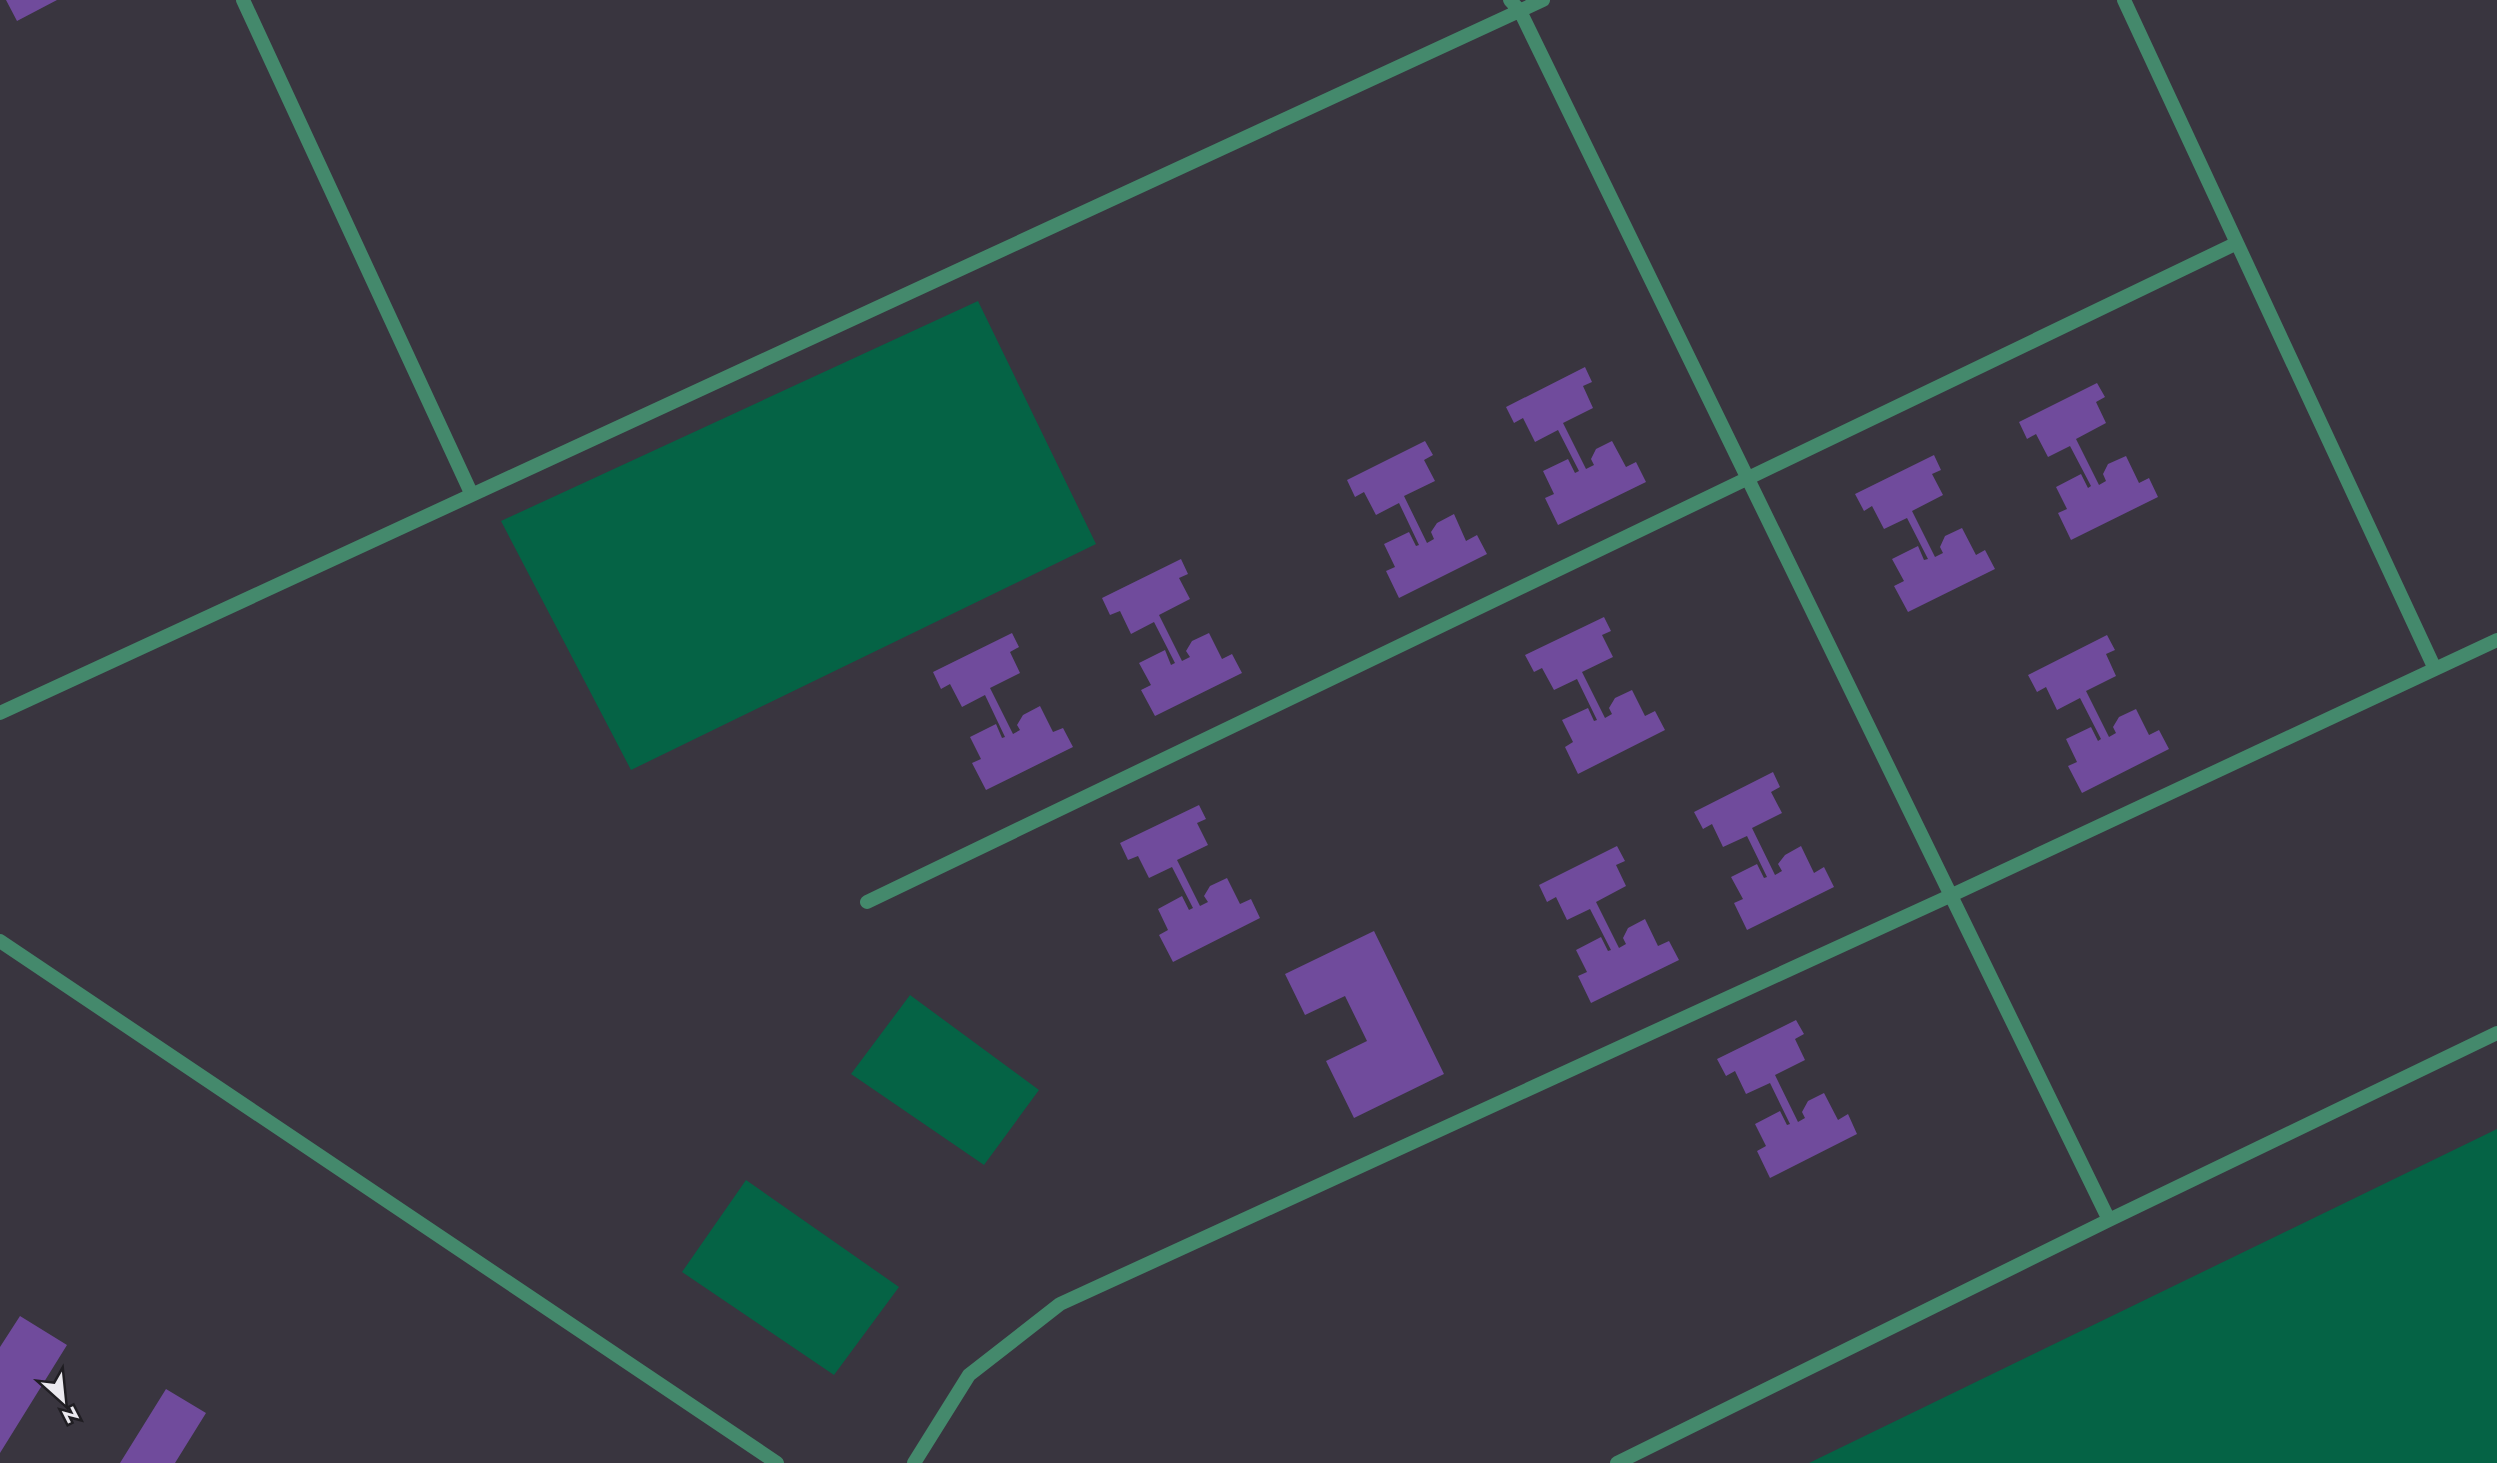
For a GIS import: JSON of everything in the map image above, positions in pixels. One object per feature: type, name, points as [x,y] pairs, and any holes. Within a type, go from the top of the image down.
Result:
[{"type":"street","points":[[243,0],[472,495]]},
{"type":"street","points":[[0,713],[472,495],[1515,5],[1543,0]]},
{"type":"street","points":[[2124,0],[2435,669]]},
{"type":"street","points":[[1515,5],[1749,477],[2109,1220]]},
{"type":"street","points":[[867,902],[2237,243]]},
{"type":"street","points":[[914,1463],[969,1375],[1060,1304],[1952,895],[2497,640]]},
{"type":"street","points":[[0,941],[777,1463]]},
{"type":"street","points":[[1617,1463],[2109,1220],[2497,1033]]},
{"type":"green space","points":[[978,301],[1096,544],[631,770],[501,521]]},
{"type":"green space","points":[[910,995],[1039,1090],[984,1165],[851,1074]]},
{"type":"green space","points":[[2497,1129],[2497,1463],[1809,1463]]},
{"type":"green space","points":[[746,1180],[899,1287],[834,1375],[682,1272]]},
{"type":"building","points":[[6,0],[57,0],[17,21]]},
{"type":"building","points":[[1585,367],[1592,382],[1583,386],[1593,408],[1563,423],[1586,469],[1594,465],[1591,459],[1596,449],[1612,441],[1626,467],[1636,462],[1646,482],[1558,525],[1545,498],[1554,494],[1543,471],[1568,459],[1575,473],[1579,471],[1558,430],[1535,442],[1523,418],[1514,423],[1506,407]]},
{"type":"building","points":[[2097,383],[2105,397],[2096,402],[2106,423],[2076,439],[2099,485],[2106,481],[2103,474],[2108,464],[2126,456],[2139,483],[2149,478],[2158,497],[2071,540],[2058,513],[2067,509],[2056,487],[2081,474],[2088,488],[2091,486],[2070,446],[2048,457],[2036,434],[2027,439],[2019,422]]},
{"type":"building","points":[[1425,441],[1433,455],[1424,460],[1435,481],[1404,496],[1427,543],[1434,539],[1431,532],[1437,523],[1454,514],[1466,541],[1477,535],[1487,554],[1399,598],[1386,571],[1395,567],[1384,544],[1409,532],[1416,546],[1419,545],[1399,503],[1376,515],[1364,492],[1355,497],[1347,480]]},
{"type":"building","points":[[1934,455],[1941,470],[1932,474],[1943,495],[1912,511],[1935,557],[1943,553],[1940,547],[1945,536],[1962,528],[1976,555],[1985,550],[1995,569],[1908,612],[1894,586],[1904,581],[1892,559],[1918,546],[1924,560],[1928,559],[1907,518],[1884,529],[1872,506],[1864,511],[1855,494]]},
{"type":"building","points":[[1181,559],[1188,574],[1179,578],[1190,599],[1159,615],[1182,661],[1190,657],[1186,651],[1192,641],[1209,633],[1222,659],[1232,654],[1242,673],[1155,716],[1141,690],[1151,685],[1139,663],[1165,650],[1171,665],[1175,663],[1154,622],[1131,634],[1120,611],[1110,615],[1102,598]]},
{"type":"building","points":[[1604,617],[1611,631],[1602,635],[1613,657],[1582,672],[1605,718],[1612,714],[1609,708],[1615,698],[1632,690],[1645,716],[1655,711],[1665,730],[1578,774],[1565,747],[1573,742],[1562,720],[1588,708],[1594,721],[1597,720],[1577,679],[1554,690],[1542,668],[1534,672],[1525,655]]},
{"type":"building","points":[[1012,633],[1019,647],[1010,652],[1020,673],[990,688],[1013,734],[1020,730],[1017,725],[1023,715],[1040,706],[1053,732],[1063,728],[1073,747],[986,790],[972,763],[981,759],[970,737],[996,724],[1002,738],[1005,737],[985,695],[962,707],[950,684],[941,689],[933,672]]},
{"type":"building","points":[[2107,635],[2115,650],[2106,654],[2116,676],[2086,691],[2109,737],[2116,733],[2113,727],[2119,717],[2136,709],[2149,735],[2159,730],[2169,749],[2082,793],[2068,766],[2077,762],[2066,739],[2091,727],[2098,741],[2101,739],[2080,698],[2057,710],[2046,687],[2037,692],[2028,675]]},
{"type":"building","points":[[1773,772],[1780,787],[1771,792],[1782,813],[1752,828],[1775,875],[1782,871],[1778,864],[1785,855],[1801,846],[1814,873],[1824,867],[1834,887],[1747,930],[1734,903],[1743,899],[1731,877],[1757,864],[1764,878],[1767,877],[1747,836],[1723,847],[1712,824],[1703,829],[1694,812]]},
{"type":"building","points":[[1199,805],[1206,819],[1197,823],[1208,845],[1177,860],[1200,906],[1208,902],[1204,896],[1210,886],[1227,878],[1240,904],[1251,899],[1260,918],[1173,962],[1159,935],[1168,930],[1158,909],[1182,896],[1189,910],[1193,908],[1172,867],[1149,878],[1138,856],[1128,860],[1120,843]]},
{"type":"building","points":[[1617,846],[1625,861],[1616,865],[1626,886],[1596,902],[1619,948],[1626,944],[1623,938],[1628,928],[1645,919],[1658,946],[1669,941],[1679,960],[1591,1003],[1578,976],[1587,972],[1576,950],[1601,937],[1608,951],[1611,950],[1590,909],[1567,920],[1556,897],[1547,902],[1539,885]]},
{"type":"building","points":[[1374,931],[1444,1074],[1354,1118],[1326,1061],[1367,1041],[1345,996],[1305,1015],[1285,974]]},
{"type":"building","points":[[1796,1020],[1804,1034],[1795,1039],[1805,1060],[1775,1075],[1798,1122],[1805,1118],[1802,1112],[1808,1101],[1824,1093],[1838,1120],[1848,1114],[1857,1134],[1770,1178],[1757,1151],[1766,1146],[1755,1124],[1780,1111],[1787,1125],[1790,1124],[1770,1083],[1746,1094],[1735,1071],[1726,1076],[1717,1059]]},
{"type":"building","points":[[20,1316],[67,1345],[0,1453],[0,1347]]},
{"type":"building","points":[[166,1389],[206,1413],[175,1463],[120,1463]]}]
